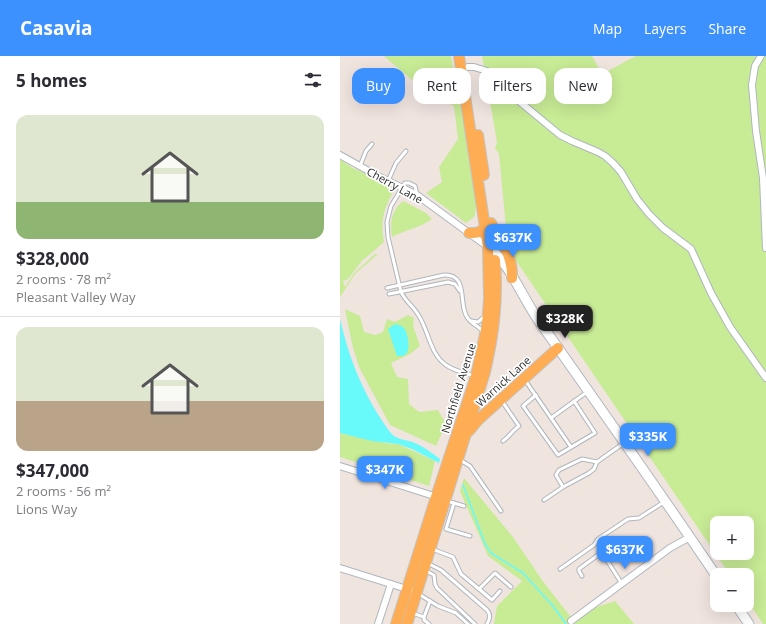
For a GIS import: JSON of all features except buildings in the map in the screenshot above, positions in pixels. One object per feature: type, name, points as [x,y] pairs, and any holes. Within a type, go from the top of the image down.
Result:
[{"type":"main road","name":"Northfield Avenue","points":[[459,56],[488,225]]},
{"type":"main road","name":"Northfield Avenue","points":[[407,624],[466,434],[467,417],[485,372],[494,328],[497,283],[491,249],[466,56]]},
{"type":"main road","points":[[469,233],[477,233],[482,231],[488,225],[510,259],[512,266],[512,278]]},
{"type":"main road","name":"Northfield Avenue","points":[[396,624],[407,589],[445,500],[467,417],[485,337],[489,298],[491,249]]},
{"type":"main road","points":[[491,249],[506,267],[536,317],[625,442],[711,568]]},
{"type":"main road","name":"Warnick Lane","points":[[466,434],[478,420],[558,348]]},
{"type":"main road","points":[[741,612],[749,624]]},
{"type":"street","points":[[761,56],[755,66],[752,85],[756,130],[763,178],[766,248]]},
{"type":"street","points":[[468,67],[474,67],[487,71],[514,97],[560,135],[598,152],[613,162],[621,172],[637,200],[649,214],[663,228],[691,249],[730,327],[766,378]]},
{"type":"street","name":"Cherry Lane","points":[[340,155],[417,195],[491,249]]},
{"type":"street","points":[[340,466],[445,500]]},
{"type":"street","points":[[569,623],[670,548],[690,537]]},
{"type":"street","points":[[340,568],[417,593]]},
{"type":"street","points":[[378,624],[391,584]]},
{"type":"lane","points":[[360,166],[366,151],[372,144]]},
{"type":"lane","points":[[388,181],[396,163],[406,151]]},
{"type":"lane","points":[[402,187],[391,206],[387,222],[388,237],[401,292],[404,299],[420,316],[434,350],[442,361],[448,367],[476,376]]},
{"type":"lane","points":[[388,288],[449,275],[455,278],[459,282],[465,315],[480,328],[485,337]]},
{"type":"lane","points":[[389,294],[448,282],[455,284],[461,293]]},
{"type":"lane","points":[[471,321],[478,322],[486,314],[489,298]]},
{"type":"lane","points":[[524,379],[571,447]]},
{"type":"lane","points":[[551,418],[589,391]]},
{"type":"lane","points":[[536,396],[523,406],[558,455],[595,433],[574,401]]},
{"type":"lane","points":[[500,400],[519,426],[503,441]]},
{"type":"lane","points":[[544,500],[594,469],[597,462],[625,442]]},
{"type":"lane","points":[[458,459],[470,466],[501,511]]},
{"type":"lane","points":[[563,487],[556,475],[559,470],[582,459],[597,462]]},
{"type":"lane","points":[[464,506],[445,500],[446,529],[470,536]]},
{"type":"lane","points":[[560,569],[594,544],[598,539],[628,519],[639,518],[665,501]]},
{"type":"lane","points":[[431,548],[453,557],[461,574],[492,600],[500,591]]},
{"type":"lane","points":[[582,576],[579,569],[601,555],[605,557],[622,584]]},
{"type":"lane","points":[[425,567],[443,572],[490,612],[490,617],[487,624]]},
{"type":"lane","points":[[425,567],[435,576],[435,584],[437,588],[475,624]]},
{"type":"lane","points":[[435,576],[443,572]]},
{"type":"lane","points":[[479,588],[494,573],[510,587]]},
{"type":"lane","points":[[417,593],[438,606],[456,613],[468,624]]},
{"type":"lane","points":[[429,624],[424,620],[424,617],[430,601]]},
{"type":"lane","points":[[410,613],[424,617]]},
{"type":"green space","points":[[384,56],[451,56],[453,68],[413,68],[413,81],[405,74],[405,68],[398,68]]},
{"type":"green space","points":[[482,56],[592,56],[599,68],[554,68],[554,104],[612,104],[612,69],[636,56],[766,56],[766,624],[763,624],[754,610],[754,568],[725,568],[720,560],[754,560],[754,516],[710,516],[710,546],[508,249],[499,154],[495,148],[497,142],[490,104],[546,104],[546,68],[484,68]]},
{"type":"green space","points":[[450,104],[460,104],[477,192],[475,216],[466,223],[426,193],[442,182],[439,167],[458,139],[454,106]]},
{"type":"green space","points":[[340,159],[351,167],[395,188],[384,214],[382,227],[384,242],[362,261],[347,280],[343,282],[345,287],[354,273],[375,254],[378,254],[355,274],[340,297]]},
{"type":"green space","points":[[403,201],[426,213],[432,219],[423,225],[392,237],[392,217],[396,209]]},
{"type":"green space","points":[[345,309],[360,316],[364,332],[375,335],[383,332],[387,319],[395,322],[408,315],[414,318],[413,326],[420,346],[410,354],[391,363],[397,377],[408,379],[409,404],[419,412],[438,410],[446,424],[436,446],[390,425],[359,367],[352,344]]},
{"type":"green space","points":[[340,433],[385,443],[398,444],[435,461],[429,486],[340,457]]},
{"type":"green space","points":[[464,478],[513,537],[542,580],[570,616],[615,601],[634,624],[494,624],[497,606],[522,581],[488,556],[460,491]]},
{"type":"water","points":[[340,319],[347,345],[360,381],[372,405],[386,427],[394,436],[422,446],[431,452],[440,459],[439,463],[412,449],[398,444],[372,441],[340,433]]},
{"type":"water","points":[[395,324],[404,328],[407,337],[408,350],[403,356],[397,356],[388,329]]},
{"type":"waterway","points":[[463,485],[485,544],[491,553],[523,573],[553,606],[566,624]]}]
